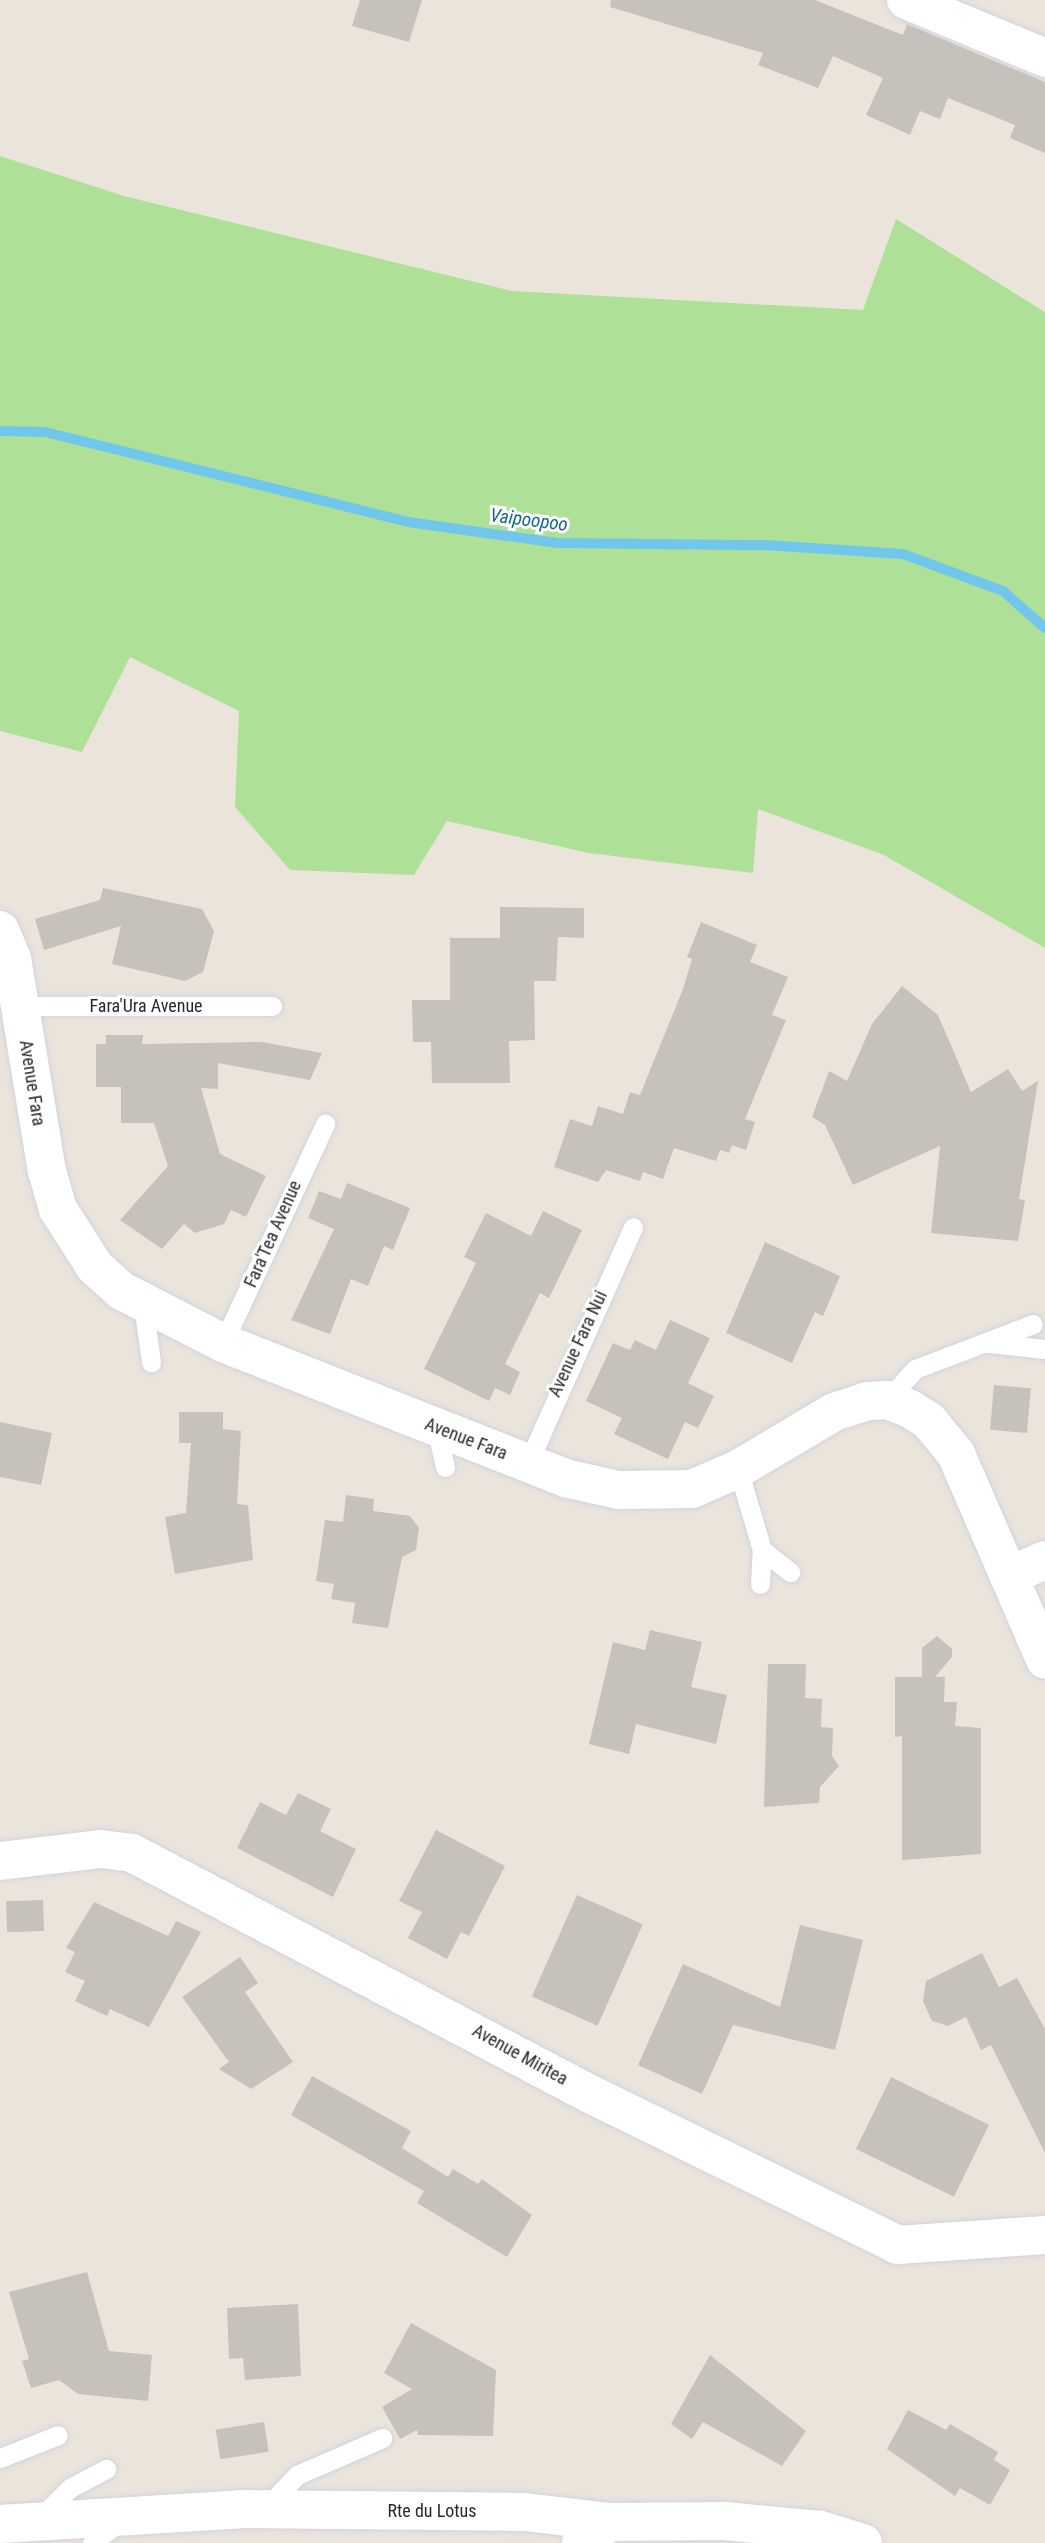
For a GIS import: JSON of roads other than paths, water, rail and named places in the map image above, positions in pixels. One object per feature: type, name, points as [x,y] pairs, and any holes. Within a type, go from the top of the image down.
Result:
[{"type":"main road","points":[[906,0],[1045,58]]},
{"type":"main road","name":"Avenue Fara","points":[[0,930],[12,958],[58,1209],[95,1267],[143,1305],[223,1343],[528,1463],[619,1490],[661,1492],[692,1489],[738,1469],[834,1412],[887,1400]]},
{"type":"main road","points":[[887,1400],[929,1420],[945,1437],[1045,1660]]},
{"type":"main road","points":[[1009,1576],[1045,1560]]},
{"type":"main road","name":"Avenue Miritea","points":[[0,1861],[101,1849],[132,1853],[588,2093],[898,2245],[1045,2235]]},
{"type":"main road","name":"Rte du Lotus","points":[[0,2524],[129,2514],[264,2510],[525,2512],[595,2532],[724,2521],[821,2530],[863,2543]]},
{"type":"lane","name":"Fara'Ura Avenue","points":[[19,1006],[272,1006]]},
{"type":"lane","name":"Fara'Tea Avenue","points":[[223,1343],[325,1124]]},
{"type":"lane","name":"Avenue Fara Nui","points":[[528,1463],[633,1227]]},
{"type":"lane","points":[[143,1305],[151,1362]]},
{"type":"lane","points":[[887,1400],[915,1369],[954,1351],[988,1343],[1032,1324]]},
{"type":"lane","points":[[988,1343],[1045,1349]]},
{"type":"lane","points":[[436,1427],[445,1467]]},
{"type":"lane","points":[[738,1469],[762,1550],[760,1584]]},
{"type":"lane","points":[[762,1550],[790,1572]]},
{"type":"lane","points":[[0,2458],[58,2435]]},
{"type":"lane","points":[[264,2510],[297,2475],[382,2438]]},
{"type":"lane","points":[[40,2519],[70,2488],[106,2469]]},
{"type":"lane","points":[[92,2543],[129,2514]]},
{"type":"waterway","name":"Vaipoopoo","points":[[0,431],[45,432],[408,522],[558,543],[765,545],[903,554],[1003,591],[1045,628]]}]
